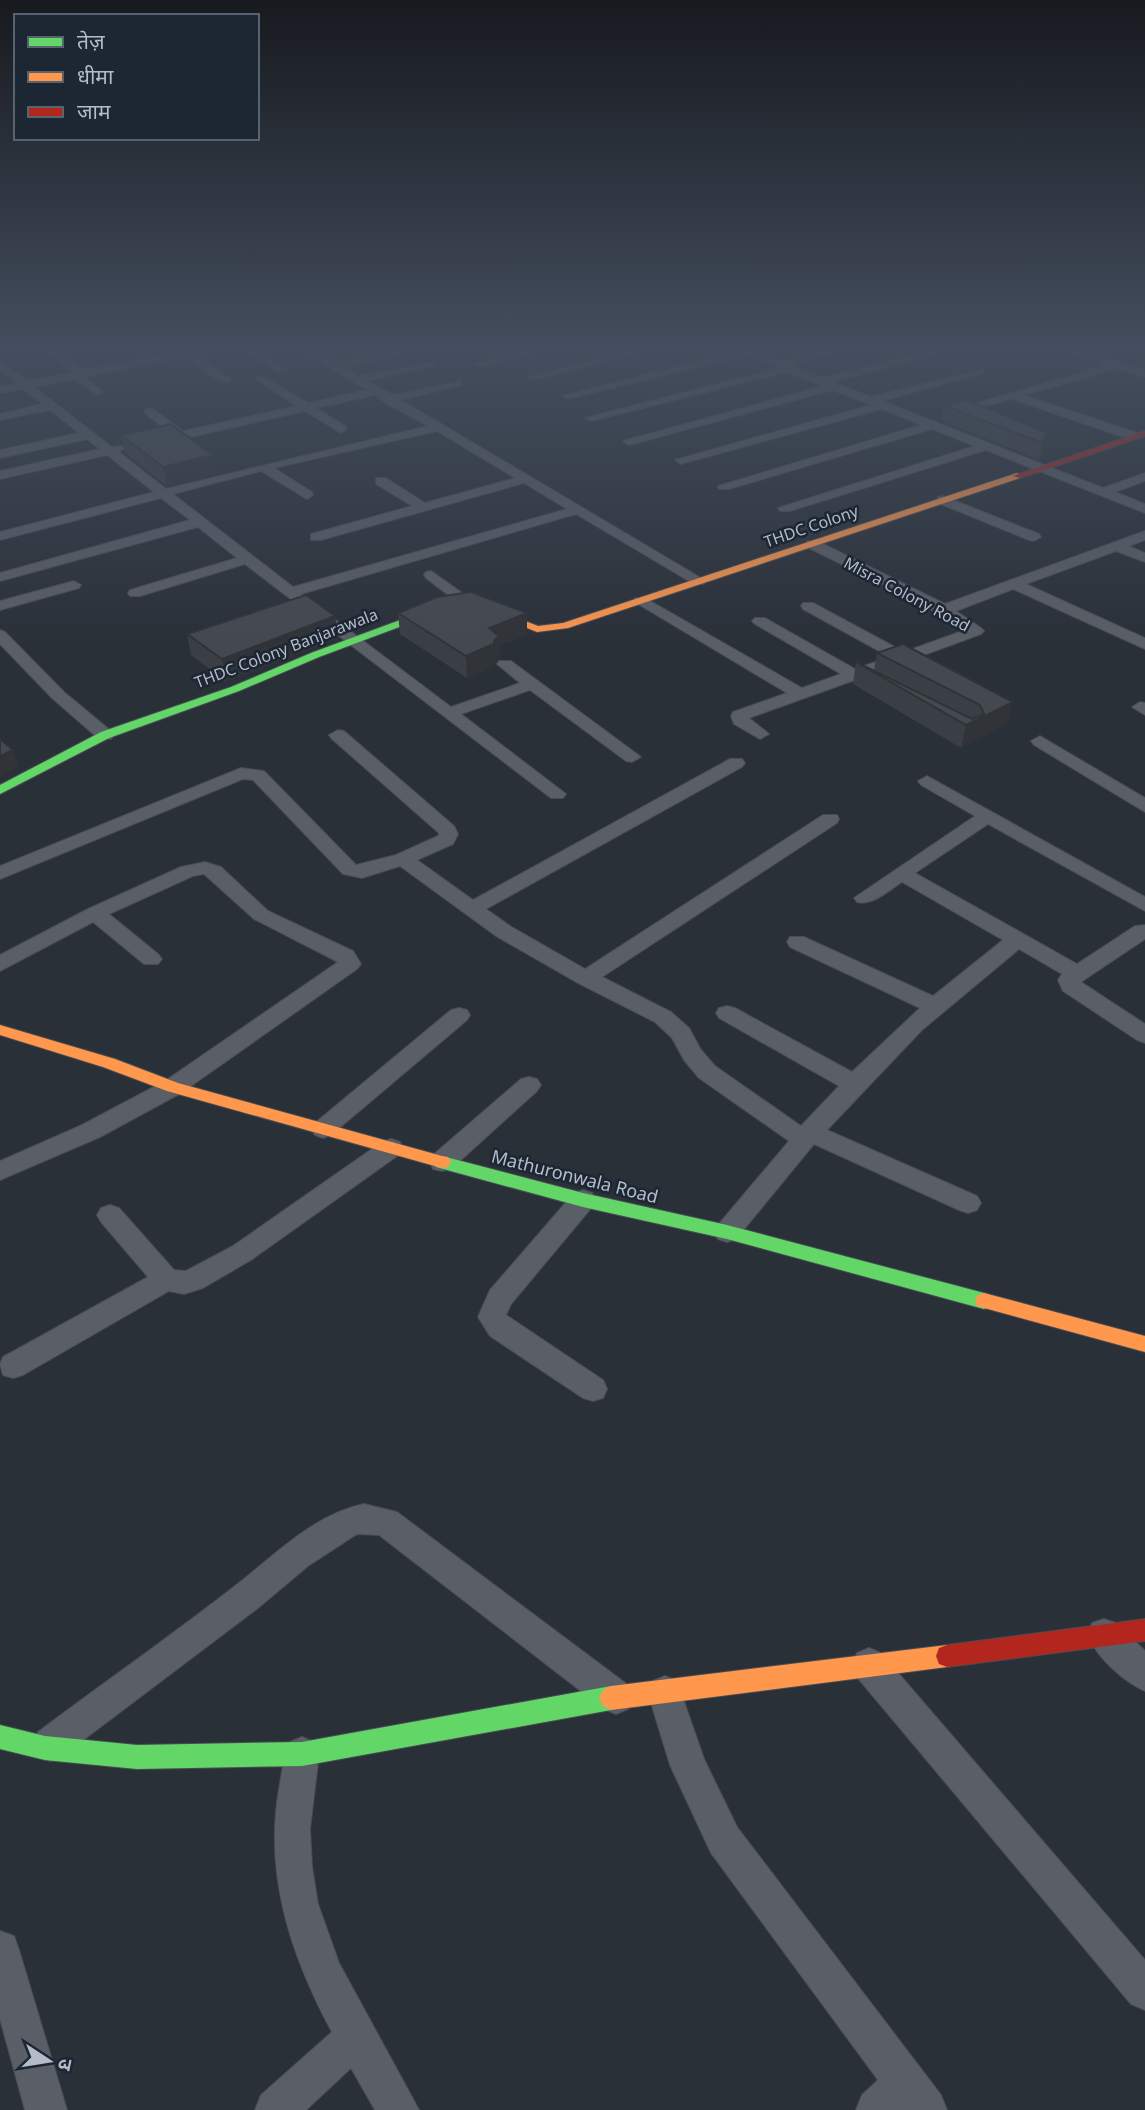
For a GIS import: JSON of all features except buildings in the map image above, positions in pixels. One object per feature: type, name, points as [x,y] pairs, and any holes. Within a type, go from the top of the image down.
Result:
[{"type":"street","points":[[0,454],[34,446]]},
{"type":"street","points":[[103,446],[352,641],[451,712],[557,794]]},
{"type":"street","points":[[0,475],[128,446]]},
{"type":"street","points":[[0,536],[264,467],[354,446]]},
{"type":"street","points":[[467,446],[699,581]]},
{"type":"street","points":[[681,460],[727,446]]},
{"type":"street","points":[[724,486],[851,446]]},
{"type":"street","points":[[785,508],[985,446]]},
{"type":"street","points":[[988,446],[1145,509]]},
{"type":"street","name":"THDC Colony","points":[[593,617],[1101,446]]},
{"type":"street","points":[[264,467],[307,495]]},
{"type":"street","points":[[1104,492],[1145,477]]},
{"type":"street","points":[[316,537],[524,479]]},
{"type":"street","points":[[382,481],[423,507]]},
{"type":"street","points":[[943,500],[1034,537]]},
{"type":"street","points":[[292,592],[577,510]]},
{"type":"street","points":[[0,577],[199,522]]},
{"type":"street","points":[[944,610],[1145,535]]},
{"type":"street","name":"Misra Colony Road","points":[[760,734],[740,720],[739,716],[976,631],[973,626],[944,610],[812,544]]},
{"type":"street","points":[[1115,545],[1145,558]]},
{"type":"street","points":[[135,593],[244,556]]},
{"type":"street","points":[[430,575],[470,605]]},
{"type":"street","points":[[1014,584],[1145,644]]},
{"type":"street","points":[[0,606],[74,585]]},
{"type":"street","points":[[640,601],[801,694]]},
{"type":"street","name":"THDC Colony Banjarawala","points":[[0,790],[105,735],[235,689],[434,610],[470,605],[484,607],[505,619],[537,629],[564,626],[593,617]]},
{"type":"street","points":[[808,606],[904,658]]},
{"type":"street","points":[[760,621],[877,687]]},
{"type":"street","points":[[0,635],[58,695],[105,735]]},
{"type":"street","points":[[505,664],[632,757]]},
{"type":"street","points":[[451,712],[532,684]]},
{"type":"street","points":[[0,873],[241,773],[258,775],[266,780],[350,870],[362,872],[403,859],[446,840],[449,834],[447,830],[338,735]]},
{"type":"street","points":[[1040,741],[1145,806]]},
{"type":"street","points":[[471,909],[736,763]]},
{"type":"street","points":[[927,781],[1145,905]]},
{"type":"street","points":[[864,898],[987,816]]},
{"type":"street","points":[[586,978],[830,819]]},
{"type":"street","points":[[403,859],[471,909],[586,978],[663,1017],[681,1033],[706,1072],[806,1135],[968,1203]]},
{"type":"street","points":[[0,964],[95,913],[188,871],[205,868],[214,871],[261,915],[277,925],[338,951],[349,961],[346,969],[173,1087],[91,1131],[0,1171]]},
{"type":"street","points":[[901,873],[1077,974]]},
{"type":"street","points":[[95,913],[151,959]]},
{"type":"street","points":[[1144,931],[1069,980],[1070,986],[1145,1035]]},
{"type":"street","points":[[727,1232],[806,1135],[853,1084],[935,1006],[1018,939]]},
{"type":"street","points":[[797,942],[935,1006]]},
{"type":"street","points":[[727,1013],[853,1084]]},
{"type":"street","points":[[323,1129],[458,1015]]},
{"type":"street","name":"Mathuronwala Road","points":[[0,1030],[110,1063],[173,1087],[391,1149],[583,1200],[727,1232],[1145,1344]]},
{"type":"street","points":[[442,1162],[529,1085]]},
{"type":"street","points":[[13,1366],[166,1280],[184,1283],[194,1280],[242,1253],[391,1149]]},
{"type":"street","points":[[583,1200],[500,1298],[492,1317],[500,1328],[593,1389]]},
{"type":"street","points":[[110,1215],[166,1280]]},
{"type":"street","points":[[45,1748],[236,1605],[297,1555],[349,1521],[364,1518],[386,1522],[616,1697]]},
{"type":"street","points":[[0,1737],[45,1748],[137,1757],[302,1754],[616,1697],[665,1693],[1145,1630]]},
{"type":"street","points":[[1104,1635],[1145,1674]]},
{"type":"street","points":[[869,1665],[1145,1990]]},
{"type":"street","points":[[665,1693],[688,1765],[723,1840],[903,2101]]},
{"type":"street","points":[[302,1754],[292,1829],[294,1873],[307,1928],[328,1985],[398,2110]]},
{"type":"street","points":[[0,1950],[46,2110]]},
{"type":"street","points":[[276,2110],[356,2037]]},
{"type":"traffic: fast","points":[[0,790],[105,735],[235,689],[315,655],[438,609]]},
{"type":"traffic: fast","points":[[442,1162],[583,1200],[727,1232],[984,1301]]},
{"type":"traffic: fast","points":[[0,1737],[45,1748],[137,1757],[302,1754],[611,1698]]},
{"type":"traffic: slow","points":[[488,610],[537,629],[564,626],[1017,476]]},
{"type":"traffic: slow","points":[[0,1030],[109,1063],[173,1087],[442,1162]]},
{"type":"traffic: slow","points":[[984,1301],[1145,1344]]},
{"type":"traffic: slow","points":[[611,1698],[947,1656]]},
{"type":"traffic: jam","points":[[1017,476],[1105,446]]},
{"type":"traffic: jam","points":[[947,1656],[1145,1630]]}]
